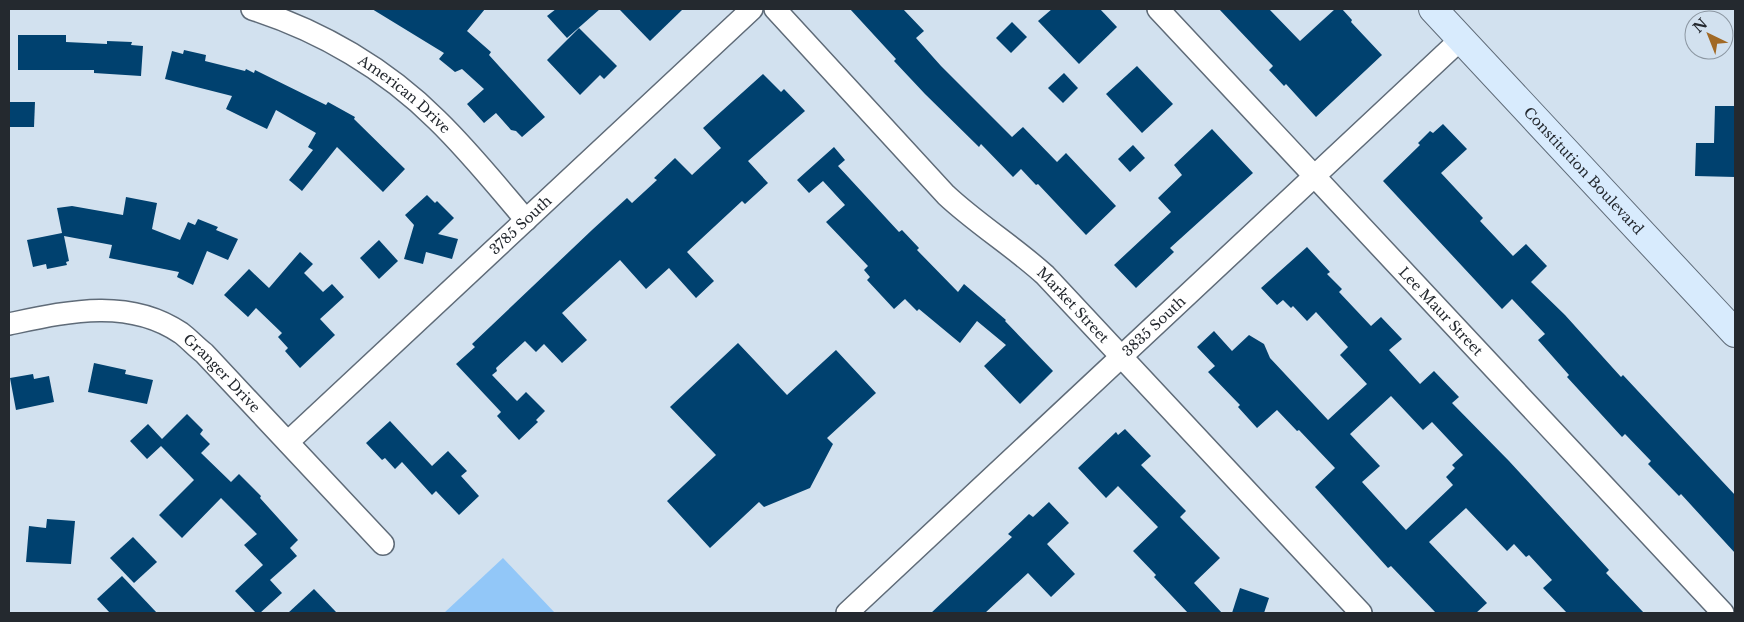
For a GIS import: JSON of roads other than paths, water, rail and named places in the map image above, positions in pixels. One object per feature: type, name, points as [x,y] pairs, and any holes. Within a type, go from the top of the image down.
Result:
[{"type":"main road","name":"Constitution Boulevard","points":[[1433,9],[1735,334]]},
{"type":"street","name":"American Drive","points":[[252,9],[317,35],[360,59],[402,89],[467,150],[526,220]]},
{"type":"street","name":"3785 South","points":[[288,442],[752,9]]},
{"type":"street","name":"Market Street","points":[[775,9],[946,195],[962,210],[1010,245],[1045,274],[1360,613]]},
{"type":"street","name":"Lee Maur Street","points":[[1158,9],[1723,613]]},
{"type":"street","name":"3835 South","points":[[847,613],[1462,39]]},
{"type":"street","name":"Granger Drive","points":[[9,324],[90,310],[121,310],[152,318],[181,333],[204,353],[383,544]]}]
